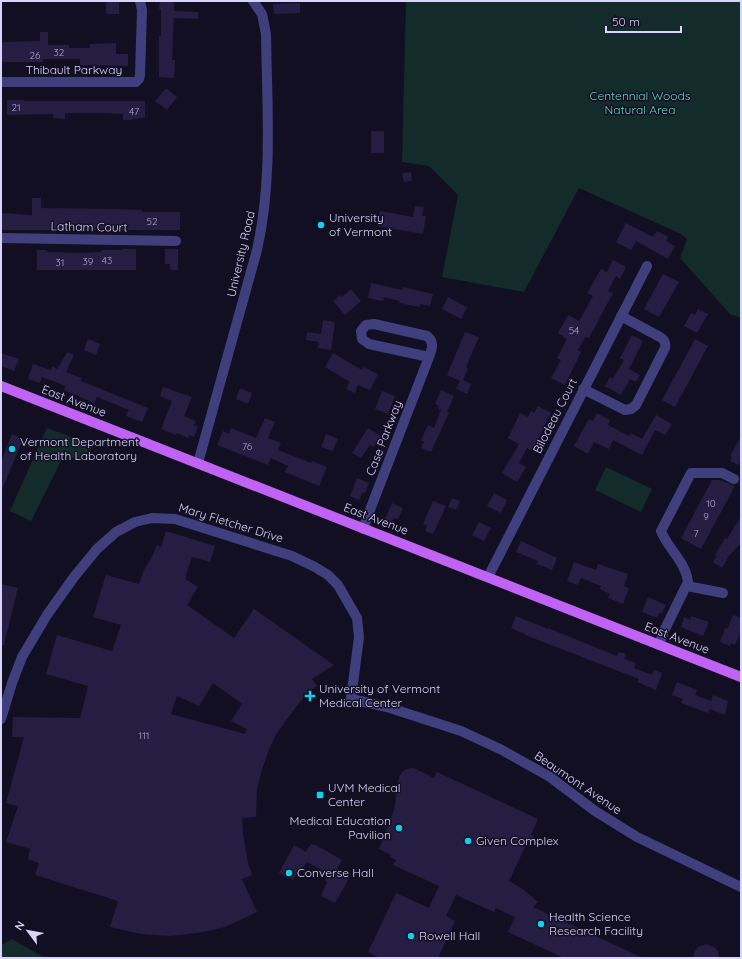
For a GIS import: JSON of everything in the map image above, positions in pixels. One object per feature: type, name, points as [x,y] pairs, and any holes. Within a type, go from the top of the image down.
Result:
[{"type":"main road","name":"East Avenue","points":[[1,386],[741,677]]},
{"type":"street","name":"Thibault Parkway","points":[[1,82],[136,82],[140,75],[142,10],[140,1]]},
{"type":"street","name":"University Road","points":[[198,463],[257,250],[264,215],[268,157],[266,34],[262,14],[253,1]]},
{"type":"street","name":"Latham Court","points":[[1,238],[176,241]]},
{"type":"street","name":"Bilodeau Court","points":[[488,577],[647,266]]},
{"type":"street","points":[[583,389],[625,410],[631,409],[636,405],[664,350],[665,344],[660,337],[621,316]]},
{"type":"street","name":"Case Parkway","points":[[363,529],[429,357],[433,345],[432,341],[427,336],[372,324],[365,326],[361,331],[362,339],[369,344],[429,357]]},
{"type":"street","points":[[659,645],[664,631],[688,582],[688,576],[685,569],[663,537],[661,531],[691,473],[722,473],[734,479]]},
{"type":"street","name":"Mary Fletcher Drive","points":[[1,719],[22,657],[46,615],[74,577],[97,549],[116,532],[135,522],[152,518],[175,519],[292,556],[328,574],[338,585],[351,605],[357,618],[360,637],[351,700]]},
{"type":"street","points":[[687,586],[723,593]]},
{"type":"street","name":"Beaumont Avenue","points":[[351,700],[387,707],[461,731],[496,747],[550,777],[595,811],[637,837],[741,887]]},
{"type":"green space","name":"Centennial Woods Natural Area","points":[[406,1],[741,1],[741,318],[730,314],[680,258],[687,239],[681,234],[579,188],[524,292],[442,277],[458,195],[429,166],[402,162]]},
{"type":"green space","points":[[47,428],[93,445],[85,462],[64,455],[31,521],[10,511]]},
{"type":"green space","points":[[606,467],[652,489],[641,512],[595,490]]},
{"type":"green space","points":[[12,939],[45,958],[1,958],[1,945]]},
{"type":"building","points":[[106,1],[119,1],[119,14],[106,14]]},
{"type":"building","points":[[160,1],[174,1],[174,11],[198,12],[198,19],[174,18],[172,60],[175,60],[174,78],[159,77],[159,36],[161,36],[161,9],[159,9]]},
{"type":"building","points":[[300,3],[300,13],[274,14],[273,4]]},
{"type":"building","points":[[40,32],[48,32],[48,45],[69,45],[69,48],[90,48],[90,44],[116,43],[116,54],[128,54],[128,66],[80,65],[80,59],[43,59],[43,62],[1,62],[1,42],[40,41]]},
{"type":"building","points":[[166,88],[177,97],[167,110],[155,101]]},
{"type":"building","points":[[7,100],[145,101],[145,118],[123,120],[123,114],[99,113],[65,113],[65,119],[53,118],[53,114],[7,115]]},
{"type":"building","points":[[371,131],[384,131],[384,153],[371,153]]},
{"type":"building","points":[[411,172],[412,181],[404,182],[402,173]]},
{"type":"building","points":[[32,198],[41,198],[41,208],[180,212],[180,230],[1,230],[1,213],[32,215]]},
{"type":"building","points":[[415,206],[424,207],[422,216],[426,216],[423,234],[377,226],[380,211],[413,217]]},
{"type":"building","points":[[626,223],[653,237],[657,231],[668,237],[666,241],[675,246],[668,259],[636,241],[631,250],[616,242]]},
{"type":"building","points":[[136,249],[136,270],[37,270],[37,250],[47,250],[47,252],[81,253]]},
{"type":"building","points":[[165,249],[178,249],[178,270],[170,270],[170,264],[165,264]]},
{"type":"building","points":[[613,260],[626,267],[620,279],[616,276],[608,291],[613,293],[589,338],[585,337],[578,350],[581,352],[565,385],[551,378],[561,360],[557,358],[567,339],[558,333],[568,315],[579,321],[593,296],[587,293],[601,269],[607,272]]},
{"type":"building","points":[[663,274],[679,282],[659,317],[644,309]]},
{"type":"building","points":[[371,283],[402,290],[403,287],[433,294],[430,306],[420,304],[420,307],[399,303],[400,301],[384,297],[383,301],[368,298]]},
{"type":"building","points":[[351,289],[361,301],[345,315],[333,301],[340,295],[342,297]]},
{"type":"building","points":[[448,297],[467,307],[461,319],[442,309]]},
{"type":"building","points":[[698,309],[708,314],[697,333],[684,326],[691,313],[695,315]]},
{"type":"building","points":[[323,320],[335,322],[331,350],[318,348],[319,342],[306,340],[307,332],[321,334]]},
{"type":"building","points":[[465,332],[479,337],[466,367],[468,368],[463,380],[471,384],[467,394],[456,389],[460,381],[447,375]]},
{"type":"building","points":[[632,335],[643,341],[629,369],[640,375],[636,382],[630,379],[621,395],[605,386],[610,377],[613,379],[624,360],[620,358]]},
{"type":"building","points":[[88,339],[100,344],[96,355],[84,350]]},
{"type":"building","points":[[695,339],[708,346],[675,407],[662,400]]},
{"type":"building","points":[[67,352],[74,355],[66,372],[82,378],[81,381],[148,408],[142,422],[126,416],[129,410],[97,397],[94,403],[64,390],[66,386],[42,377],[40,383],[28,379],[33,364],[51,370],[52,366],[57,369]]},
{"type":"building","points":[[1,353],[19,359],[14,371],[1,366]]},
{"type":"building","points":[[333,353],[362,370],[363,367],[378,374],[370,390],[358,385],[355,393],[346,389],[350,382],[325,367]]},
{"type":"building","points":[[163,387],[192,397],[184,416],[196,421],[194,425],[198,427],[194,437],[189,435],[188,438],[177,433],[176,435],[161,429],[172,401],[160,396]]},
{"type":"building","points":[[240,388],[252,393],[248,404],[236,399]]},
{"type":"building","points":[[441,390],[454,396],[447,412],[449,413],[431,452],[421,448],[424,442],[421,440],[428,425],[434,428],[441,410],[438,409],[439,406],[435,404]]},
{"type":"building","points":[[382,391],[395,396],[388,414],[375,409]]},
{"type":"building","points":[[538,406],[551,413],[532,451],[527,448],[519,463],[526,467],[517,482],[502,473],[519,444],[508,438],[520,413],[528,417],[531,411],[534,413]]},
{"type":"building","points":[[597,413],[610,420],[608,425],[629,436],[631,433],[642,439],[656,415],[672,424],[665,435],[655,430],[642,455],[613,440],[609,449],[594,442],[588,454],[574,446],[589,419],[593,421]]},
{"type":"building","points":[[265,418],[275,422],[268,438],[281,443],[278,450],[311,463],[312,461],[327,467],[319,486],[285,472],[288,466],[271,458],[268,465],[217,445],[223,431],[229,434],[231,428],[256,438]]},
{"type":"building","points":[[368,428],[381,436],[374,447],[370,445],[361,458],[352,453]]},
{"type":"building","name":"Vermont Department of Health Laboratory","points":[[12,434],[23,439],[1,492],[1,461]]},
{"type":"building","points":[[326,434],[338,439],[333,451],[321,447]]},
{"type":"building","points":[[741,436],[741,462],[738,465],[730,461],[732,457],[730,456]]},
{"type":"building","points":[[357,478],[369,483],[365,493],[363,492],[359,500],[350,496]]},
{"type":"building","points":[[712,480],[720,480],[735,486],[701,549],[681,538]]},
{"type":"building","points":[[494,493],[507,500],[501,513],[487,506]]},
{"type":"building","points":[[452,498],[460,501],[456,510],[448,507]]},
{"type":"building","points":[[433,501],[446,506],[433,534],[425,531],[427,526],[423,524]]},
{"type":"building","points":[[392,503],[403,508],[398,519],[394,518],[392,522],[385,519]]},
{"type":"building","points":[[741,516],[741,543],[729,556],[722,568],[713,562],[717,556],[715,555]]},
{"type":"building","points":[[479,522],[491,528],[484,541],[472,535]]},
{"type":"building","name":"University of Vermont Medical Center","points":[[166,531],[215,546],[210,562],[192,557],[185,579],[198,587],[187,605],[234,638],[254,609],[334,665],[312,679],[317,686],[306,695],[277,733],[269,749],[257,789],[256,817],[242,818],[248,863],[252,875],[242,879],[257,912],[225,927],[198,933],[170,936],[141,934],[110,927],[118,901],[35,875],[39,863],[28,859],[30,849],[6,842],[18,806],[6,803],[24,737],[12,737],[13,717],[80,718],[88,686],[46,674],[57,635],[112,651],[121,625],[93,617],[106,575],[139,584],[144,570],[157,545],[161,547]],"holes":[[[213,683],[242,704],[231,721],[247,729],[245,734],[171,714],[177,696],[199,706]]]},
{"type":"building","points":[[521,541],[557,558],[552,570],[537,564],[538,561],[516,552]]},
{"type":"building","points":[[574,562],[596,570],[598,564],[628,574],[624,586],[629,588],[623,604],[608,598],[610,594],[600,589],[601,586],[581,578],[578,585],[567,581]]},
{"type":"building","points":[[1,584],[18,588],[4,645],[1,645]]},
{"type":"building","points":[[648,597],[666,605],[662,613],[659,613],[657,618],[642,612]]},
{"type":"building","points":[[733,615],[741,618],[741,631],[735,645],[731,643],[730,646],[720,642],[725,628],[727,629]]},
{"type":"building","points":[[516,616],[617,656],[619,652],[626,654],[624,659],[636,663],[634,668],[652,675],[654,670],[662,673],[656,690],[637,682],[639,679],[525,635],[511,628]]},
{"type":"building","points":[[691,616],[709,622],[703,636],[681,627],[684,617],[690,620]]},
{"type":"building","points":[[677,682],[697,690],[695,695],[711,701],[713,695],[728,701],[725,715],[710,709],[708,713],[681,703],[683,699],[672,695]]},
{"type":"building","points":[[414,768],[434,778],[437,772],[538,819],[531,835],[534,836],[530,844],[527,843],[509,881],[524,890],[538,902],[533,907],[643,958],[564,958],[508,932],[515,917],[496,908],[494,912],[456,895],[446,916],[455,921],[438,958],[380,958],[368,952],[396,893],[429,908],[439,886],[393,865],[396,860],[390,857],[391,855],[379,849],[394,810],[399,777],[403,771]]},
{"type":"building","name":"Converse Hall","points":[[311,844],[316,845],[342,860],[337,869],[349,875],[347,882],[335,903],[321,896],[327,882],[325,881],[329,874],[307,862],[293,880],[279,873],[294,845],[306,852]]},
{"type":"building","points":[[706,944],[714,947],[718,951],[719,958],[694,958],[694,953],[698,947]]},
{"type":"place","name":"University of Vermont","points":[[321,225]]},
{"type":"place","name":"Vermont Department of Health Laboratory","points":[[12,449]]},
{"type":"place","name":"University of Vermont Medical Center","points":[[310,696]]},
{"type":"place","name":"UVM Medical Center","points":[[320,795]]},
{"type":"place","name":"Medical Education Pavilion","points":[[399,828]]},
{"type":"place","name":"Given Complex","points":[[468,841]]},
{"type":"place","name":"Converse Hall","points":[[289,873]]},
{"type":"place","name":"Health Science Research Facility","points":[[541,924]]},
{"type":"place","name":"Rowell Hall","points":[[411,936]]}]
